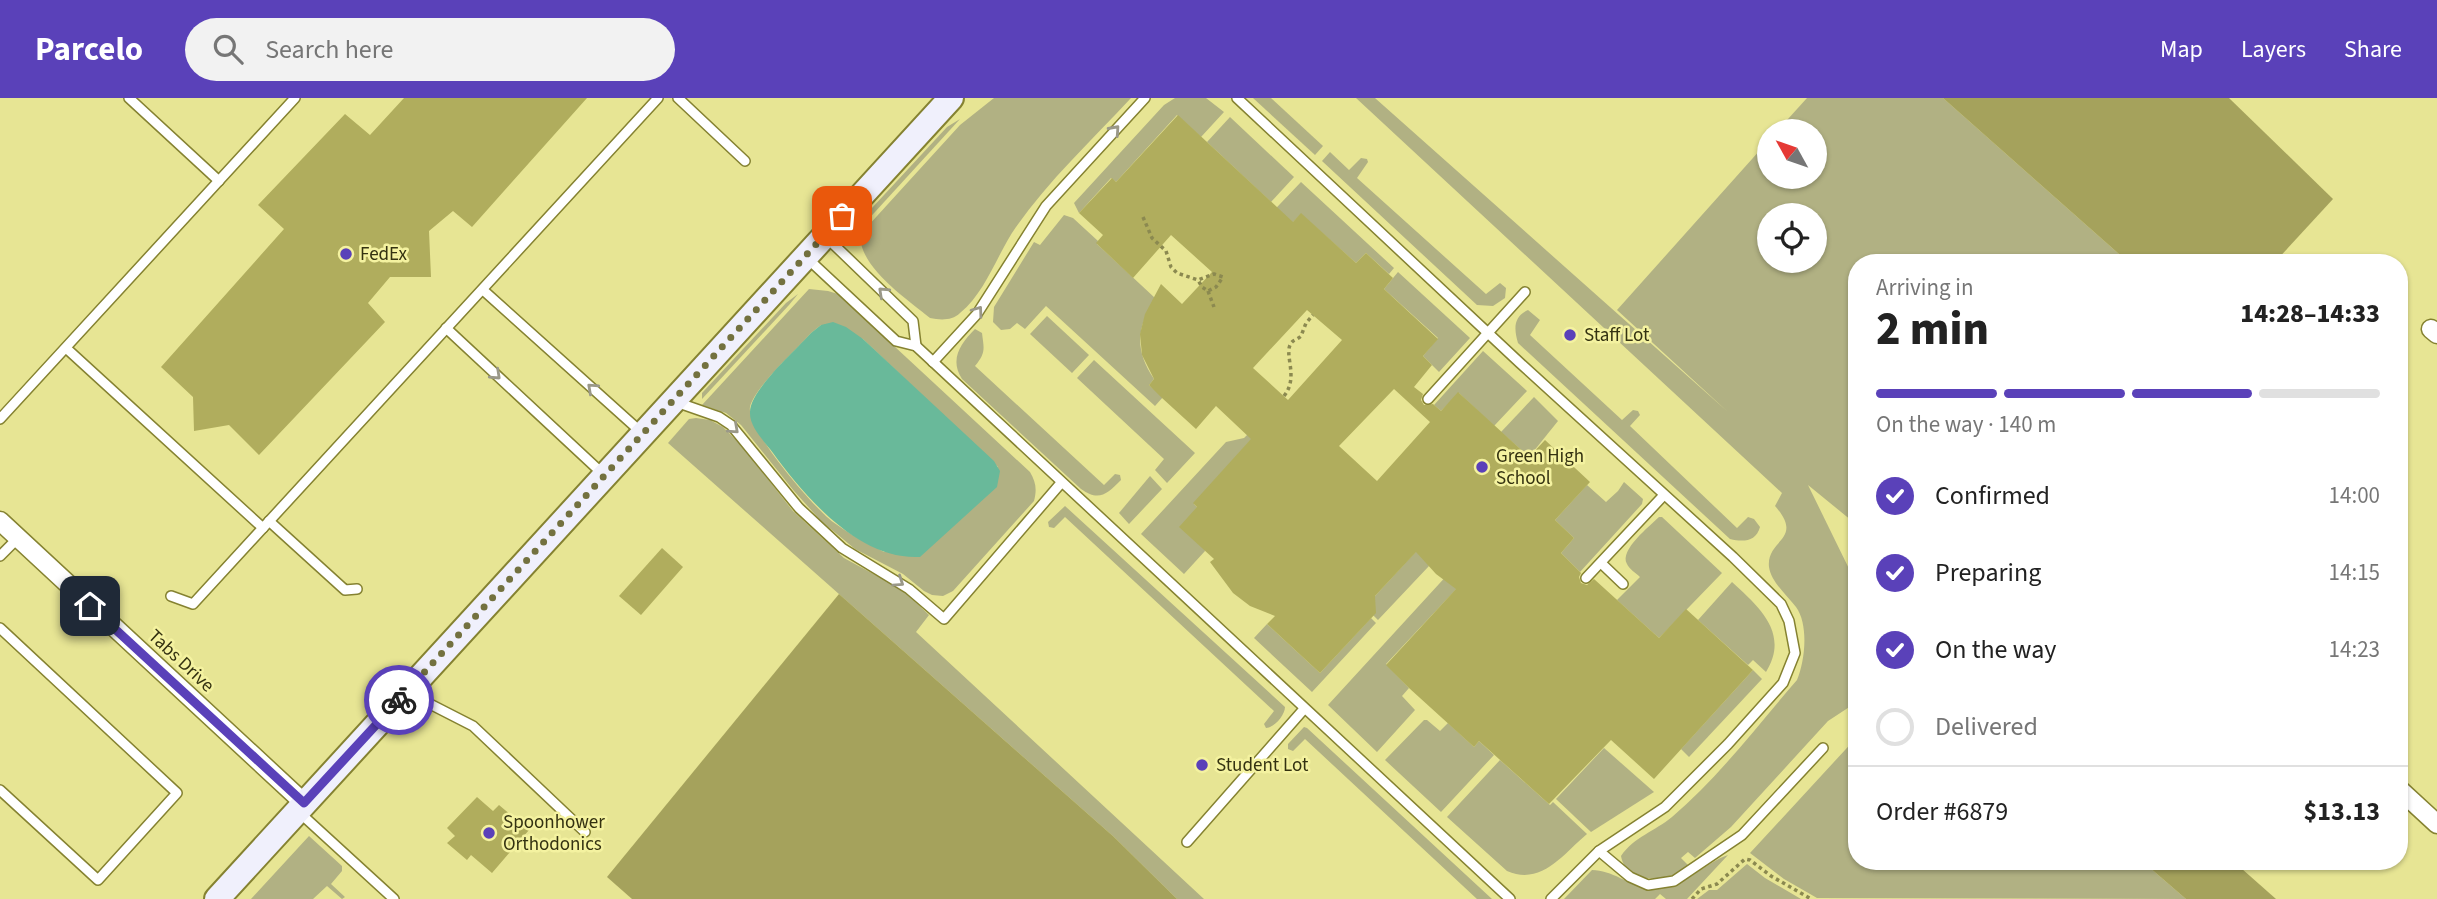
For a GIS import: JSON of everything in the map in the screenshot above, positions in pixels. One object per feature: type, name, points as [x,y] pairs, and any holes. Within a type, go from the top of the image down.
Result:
[{"type":"street","points":[[217,899],[951,98]]},
{"type":"street","name":"Tabs Drive","points":[[0,521],[301,807]]},
{"type":"street","points":[[2408,797],[2437,824]]},
{"type":"lane","points":[[129,98],[219,181]]},
{"type":"lane","points":[[0,419],[295,98]]},
{"type":"lane","points":[[171,596],[193,604],[658,98]]},
{"type":"lane","points":[[678,98],[744,161]]},
{"type":"lane","points":[[933,362],[977,314],[1046,206],[1144,98]]},
{"type":"lane","points":[[1237,98],[1781,604],[1789,621],[1795,653],[1783,683],[1665,807],[1599,851],[1551,899]]},
{"type":"lane","points":[[824,235],[914,321],[916,346]]},
{"type":"lane","points":[[805,256],[896,341],[916,346],[1510,899]]},
{"type":"lane","points":[[483,290],[642,434]]},
{"type":"lane","points":[[1428,399],[1525,292]]},
{"type":"lane","points":[[446,328],[604,475]]},
{"type":"lane","points":[[66,348],[345,590],[357,589]]},
{"type":"lane","points":[[673,400],[719,417],[731,425],[799,508],[842,548],[909,589],[944,619],[1061,483]]},
{"type":"lane","points":[[1586,578],[1664,495]]},
{"type":"lane","points":[[0,556],[18,538]]},
{"type":"lane","points":[[1601,563],[1623,584]]},
{"type":"lane","points":[[0,628],[177,793],[98,880],[0,790]]},
{"type":"lane","points":[[412,685],[428,702],[473,726],[585,832]]},
{"type":"lane","points":[[1187,842],[1304,709]]},
{"type":"lane","points":[[1599,851],[1630,877],[1648,885],[1674,881],[1742,835],[1823,748]]},
{"type":"lane","points":[[301,807],[394,899]]},
{"type":"path","points":[[1143,217],[1152,238],[1166,251],[1171,267],[1198,280],[1208,291],[1214,307]]},
{"type":"path","points":[[1198,280],[1214,274],[1221,275],[1223,279],[1220,283],[1208,291]]},
{"type":"path","points":[[1284,396],[1293,377],[1290,346],[1301,336],[1306,323],[1313,315]]},
{"type":"path","points":[[1692,899],[1701,889],[1717,884],[1745,859],[1811,899]]},
{"type":"shaded area","points":[[994,98],[1131,98],[1029,210],[969,304],[950,319],[930,318],[877,272],[863,250],[860,238],[960,125]]},
{"type":"shaded area","points":[[1175,98],[1206,98],[1224,112],[1201,137],[1177,115],[1116,182],[1111,178],[1079,213],[1074,203],[1164,105]]},
{"type":"shaded area","points":[[1253,98],[1271,98],[1323,146],[1315,155]]},
{"type":"shaded area","points":[[1356,98],[1375,98],[1728,412],[1617,310],[1757,153],[1757,189],[1827,189],[1827,119],[1788,119],[1807,98],[1943,98],[2119,254],[1848,254],[1848,518],[1808,485],[1848,567],[1848,708],[1828,721],[1731,827],[1695,858],[1688,852],[1681,858],[1690,867],[1661,878],[1640,877],[1625,866],[1621,856],[1626,849],[1689,802],[1737,751],[1797,680],[1804,653],[1803,623],[1796,607],[1776,583],[1769,567],[1773,550],[1785,533],[1783,517],[1775,506],[1782,493]]},
{"type":"shaded area","points":[[1943,98],[2229,98],[2333,199],[2282,254],[2119,254]]},
{"type":"shaded area","points":[[1230,117],[1294,177],[1271,202],[1207,142]]},
{"type":"shaded area","points":[[960,119],[864,224],[871,209],[947,127]]},
{"type":"shaded area","points":[[1330,152],[1349,170],[1361,158],[1367,159],[1368,162],[1357,178],[1486,294],[1500,283],[1506,288],[1505,298],[1493,306],[1477,305],[1322,161]]},
{"type":"shaded area","points":[[1301,182],[1394,268],[1389,274],[1366,253],[1356,263],[1301,214],[1276,240],[1260,225]]},
{"type":"shaded area","points":[[1064,215],[1073,218],[1155,298],[1144,319],[1140,338],[1143,358],[1154,379],[1149,385],[1163,397],[1155,406],[1046,306],[1025,329],[1017,323],[1010,329],[1001,330],[993,322],[994,307],[1034,242],[1040,245]]},
{"type":"shaded area","points":[[1398,272],[1470,338],[1439,372],[1423,356],[1438,338],[1384,289]]},
{"type":"shaded area","points":[[809,289],[828,291],[838,294],[1030,472],[1035,486],[1034,501],[953,591],[943,596],[932,595],[903,574],[855,549],[821,521],[741,425],[726,413],[702,405]],"holes":[[[821,325],[863,339],[998,467],[884,552],[839,526],[811,501],[769,449],[752,418],[750,407],[767,379]]]},
{"type":"shaded area","points":[[798,294],[702,399],[702,393],[786,303]]},
{"type":"shaded area","points":[[1528,310],[1540,320],[1530,335],[1622,420],[1633,410],[1638,411],[1640,415],[1630,426],[1737,528],[1748,517],[1754,519],[1760,527],[1755,536],[1744,540],[1730,539],[1518,343],[1517,320]]},
{"type":"shaded area","points":[[1047,316],[1089,355],[1072,373],[1030,334]]},
{"type":"shaded area","points":[[833,322],[863,339],[994,461],[1000,471],[997,487],[920,557],[898,555],[876,548],[836,523],[801,489],[762,439],[750,418],[752,403],[765,382],[811,333],[821,325]]},
{"type":"shaded area","points":[[975,329],[982,333],[984,347],[975,366],[1104,485],[1115,474],[1120,475],[1121,480],[1102,495],[1087,493],[962,379],[958,372],[958,352]]},
{"type":"shaded area","points":[[1483,351],[1527,391],[1494,426],[1459,393],[1441,411],[1434,405]]},
{"type":"shaded area","points":[[1094,360],[1195,453],[1167,483],[1155,470],[1164,459],[1077,378]]},
{"type":"shaded area","points":[[1534,397],[1558,421],[1529,457],[1501,432]]},
{"type":"shaded area","points":[[689,419],[710,420],[723,427],[740,444],[793,511],[844,558],[903,590],[929,615],[916,632],[1204,899],[1177,899],[1114,837],[668,443]]},
{"type":"shaded area","points":[[1255,427],[1259,431],[1194,504],[1197,507],[1205,551],[1184,574],[1141,534],[1226,442],[1244,438]]},
{"type":"shaded area","points":[[1150,476],[1162,489],[1129,524],[1119,513]]},
{"type":"shaded area","points":[[1624,482],[1643,499],[1642,504],[1580,572],[1561,553],[1574,538],[1555,520],[1587,485],[1606,502]]},
{"type":"shaded area","points":[[1065,506],[1285,707],[1276,723],[1266,728],[1264,724],[1274,711],[1065,517],[1054,528],[1049,527],[1048,522]]},
{"type":"shaded area","points":[[1659,517],[1722,573],[1659,638],[1617,600],[1640,577],[1627,564],[1627,552]]},
{"type":"shaded area","points":[[1421,546],[1429,566],[1378,620],[1365,607],[1375,604],[1375,596]]},
{"type":"shaded area","points":[[1450,572],[1462,583],[1386,664],[1409,688],[1402,696],[1415,710],[1377,752],[1328,705]]},
{"type":"shaded area","points":[[1732,582],[1761,611],[1773,633],[1773,658],[1766,672],[1753,660],[1748,665],[1698,620]]},
{"type":"shaded area","points":[[839,594],[1114,837],[1177,899],[632,899],[607,877]]},
{"type":"shaded area","points":[[1371,618],[1376,623],[1312,692],[1254,638],[1267,624],[1320,673]]},
{"type":"shaded area","points":[[1753,670],[1762,679],[1689,757],[1681,749]]},
{"type":"shaded area","points":[[1424,720],[1440,731],[1448,723],[1474,747],[1479,741],[1494,755],[1441,812],[1385,760]]},
{"type":"shaded area","points":[[1304,727],[1492,899],[1477,899],[1305,739],[1293,751],[1288,749],[1288,744]]},
{"type":"shaded area","points":[[1848,747],[1848,870],[2152,870],[2186,899],[1817,898],[1784,879],[1750,853]]},
{"type":"shaded area","points":[[1604,748],[1654,792],[1591,832],[1556,799]]},
{"type":"shaded area","points":[[1500,760],[1550,805],[1553,802],[1587,834],[1551,866],[1541,871],[1520,875],[1507,871],[1447,817]]},
{"type":"shaded area","points":[[309,836],[342,866],[342,871],[331,884],[345,897],[342,899],[327,886],[313,899],[251,899]]},
{"type":"shaded area","points":[[1728,855],[1687,899],[1666,899],[1660,894],[1655,899],[1564,899],[1592,870],[1606,872],[1641,886],[1660,888],[1681,882]]},
{"type":"shaded area","points":[[1747,864],[1801,899],[1697,899],[1709,890],[1717,890]]},
{"type":"shaded area","points":[[2152,870],[2243,870],[2276,899],[2186,899]]},
{"type":"building","name":"FedEx","points":[[404,98],[587,98],[472,227],[453,211],[429,231],[431,277],[390,277],[368,303],[385,322],[259,455],[229,425],[194,431],[193,397],[161,367],[284,229],[258,205],[345,114],[370,135]]},
{"type":"building","name":"Green High School","points":[[1178,115],[1293,222],[1301,213],[1356,263],[1366,253],[1393,278],[1384,289],[1438,339],[1423,356],[1432,365],[1414,387],[1423,394],[1421,400],[1424,405],[1433,404],[1441,411],[1458,392],[1529,457],[1545,440],[1590,482],[1555,520],[1574,538],[1561,553],[1581,573],[1581,583],[1587,585],[1594,579],[1659,638],[1686,609],[1753,670],[1654,779],[1611,740],[1549,804],[1479,741],[1474,747],[1409,688],[1386,665],[1456,589],[1436,574],[1416,552],[1375,596],[1376,613],[1320,673],[1267,624],[1275,616],[1250,606],[1233,593],[1210,562],[1214,559],[1179,527],[1197,507],[1193,503],[1251,439],[1216,406],[1196,429],[1162,398],[1149,385],[1154,379],[1142,355],[1140,334],[1145,314],[1161,284],[1182,304],[1212,272],[1171,235],[1133,278],[1096,243],[1103,235],[1079,213],[1112,178],[1116,182]],"holes":[[[1307,310],[1342,340],[1288,400],[1253,368]],[[1394,389],[1430,422],[1377,481],[1339,446]]]},
{"type":"building","points":[[662,548],[683,567],[641,615],[619,596]]},
{"type":"building","name":"Spoonhower Orthodonics","points":[[477,797],[493,811],[499,805],[529,830],[492,873],[471,855],[467,860],[447,843],[455,836],[447,828]]},
{"type":"way so far","points":[[399,700],[842,216]]},
{"type":"place","name":"FedEx","points":[[346,254]]},
{"type":"place","name":"Staff Lot","points":[[1570,335]]},
{"type":"place","name":"Green High School","points":[[1482,467]]},
{"type":"place","name":"Student Lot","points":[[1202,765]]},
{"type":"place","name":"Spoonhower Orthodonics","points":[[489,833]]},
{"type":"route","points":[[90,606],[304,803],[399,700]]}]
